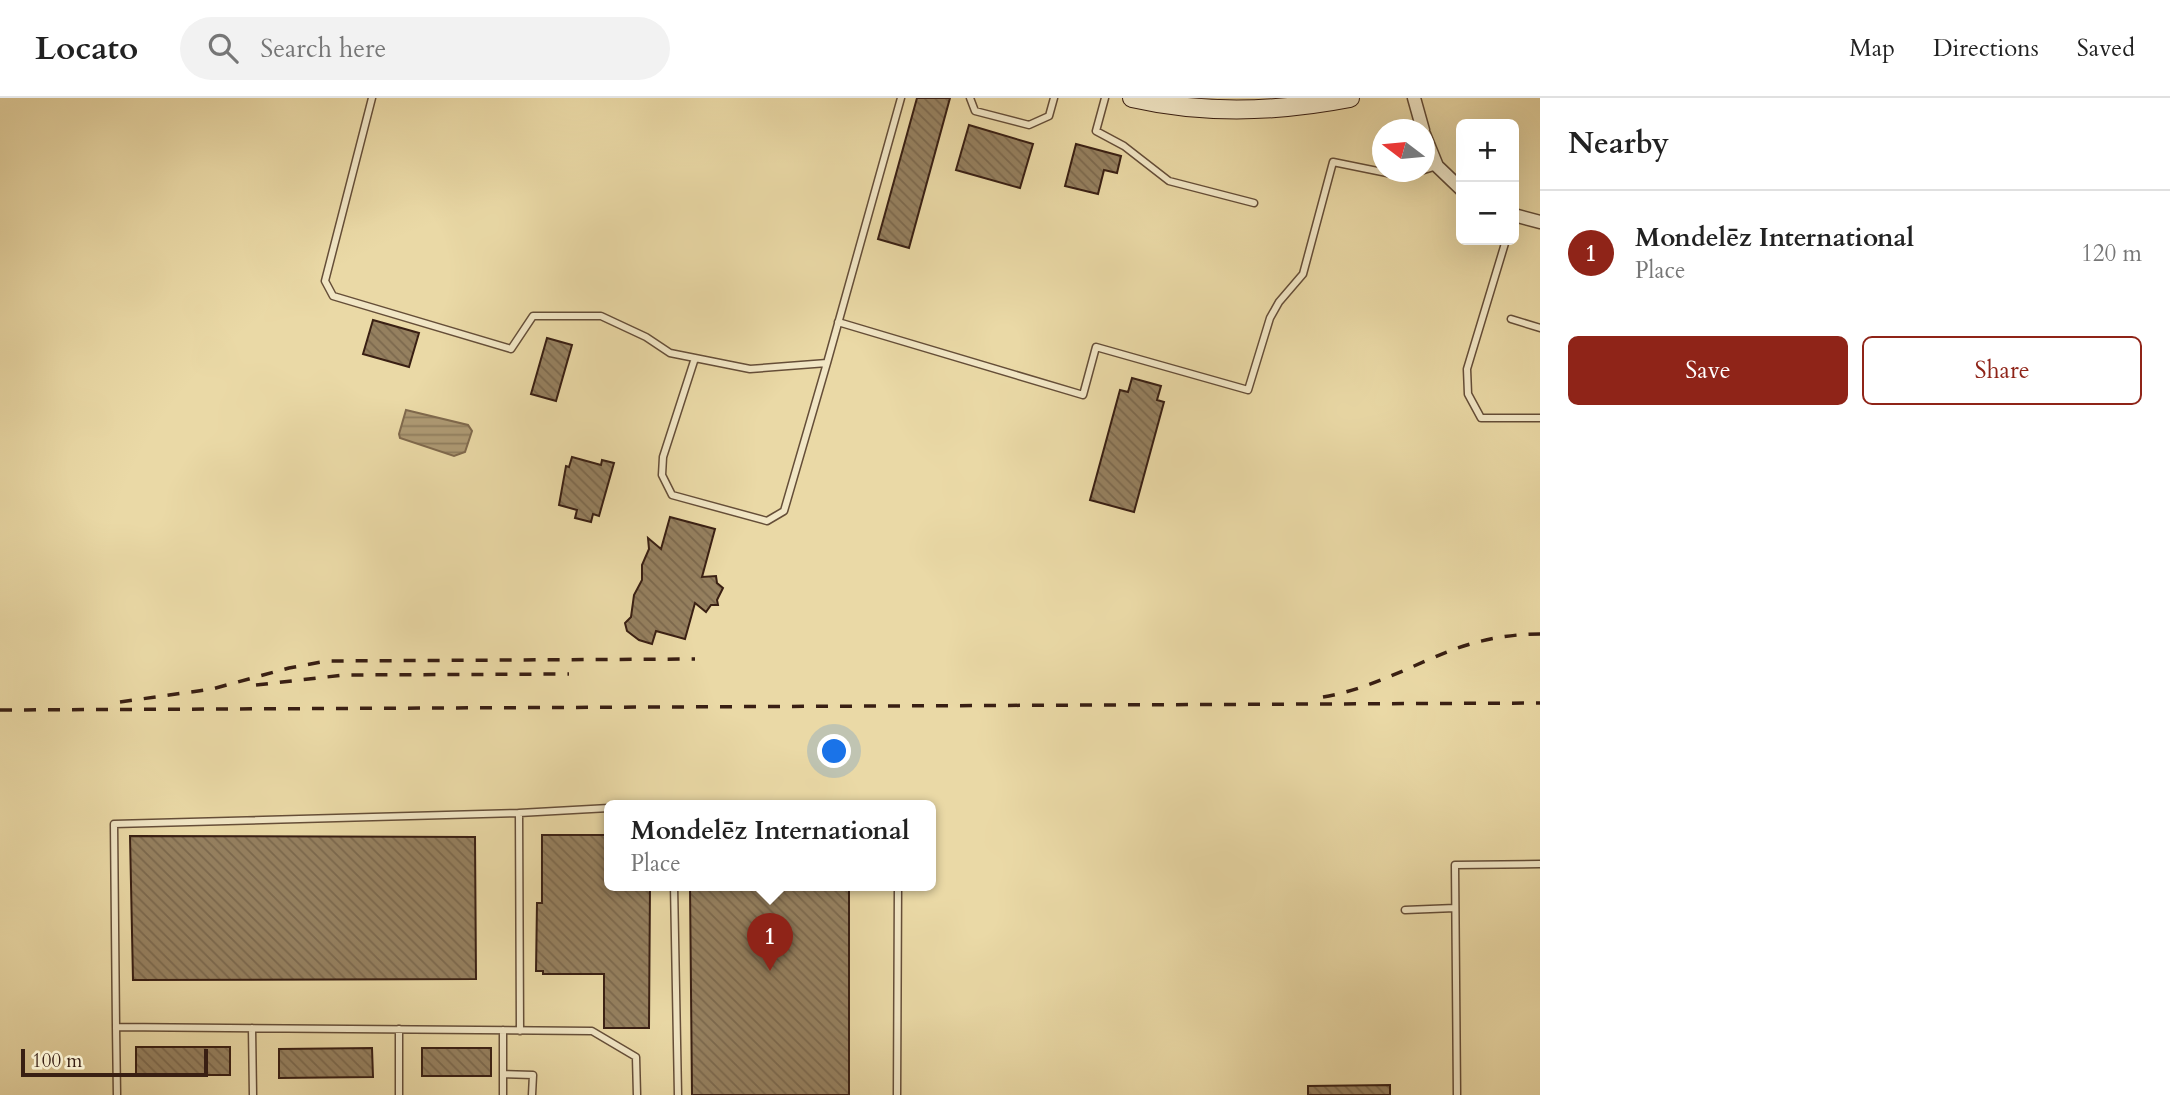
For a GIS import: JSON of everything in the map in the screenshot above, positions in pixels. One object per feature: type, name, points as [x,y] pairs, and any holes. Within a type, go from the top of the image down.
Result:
[{"type":"main road","points":[[1132,98],[1157,104],[1224,109],[1286,107],[1350,98]]},
{"type":"street","points":[[1414,98],[1420,119]]},
{"type":"street","points":[[1435,171],[1456,186]]},
{"type":"street","points":[[1519,216],[1540,222]]},
{"type":"lane","points":[[372,98],[325,281],[333,296],[512,349],[533,316],[601,316],[646,337],[670,353],[750,369],[827,363]]},
{"type":"lane","points":[[695,358],[663,457],[662,475],[672,495],[767,521],[784,511],[901,98]]},
{"type":"lane","points":[[970,98],[975,111],[1029,124],[1049,116],[1054,98]]},
{"type":"lane","points":[[1105,98],[1096,131],[1124,146],[1169,181],[1254,203]]},
{"type":"lane","points":[[838,322],[1083,396],[1096,347],[1248,390],[1270,318],[1279,302],[1303,274],[1333,162],[1372,170]]},
{"type":"lane","points":[[1504,245],[1467,369],[1468,394],[1481,418],[1540,418]]},
{"type":"lane","points":[[1511,319],[1540,328]]},
{"type":"lane","points":[[117,1095],[114,824],[604,808]]},
{"type":"lane","points":[[519,813],[520,1031]]},
{"type":"lane","points":[[1457,1095],[1455,866],[1540,864]]},
{"type":"lane","points":[[674,891],[678,1095]]},
{"type":"lane","points":[[897,1095],[898,891]]},
{"type":"lane","points":[[1405,910],[1455,908]]},
{"type":"lane","points":[[116,1027],[592,1031],[636,1057],[637,1095]]},
{"type":"lane","points":[[252,1028],[253,1095]]},
{"type":"lane","points":[[399,1030],[399,1095]]},
{"type":"lane","points":[[503,1030],[503,1095]]},
{"type":"lane","points":[[503,1074],[533,1075],[532,1095]]},
{"type":"shaded area","points":[[406,410],[468,425],[472,431],[465,452],[454,456],[400,438]]},
{"type":"building","points":[[917,98],[950,98],[909,248],[878,239]]},
{"type":"building","points":[[969,125],[1033,144],[1020,188],[956,170]]},
{"type":"building","points":[[1076,144],[1121,156],[1117,173],[1104,170],[1098,194],[1065,186]]},
{"type":"building","points":[[373,320],[419,333],[409,367],[363,354]]},
{"type":"building","points":[[547,338],[572,345],[556,401],[531,394]]},
{"type":"building","points":[[1132,378],[1161,386],[1157,400],[1164,402],[1134,512],[1090,500],[1120,390],[1128,392]]},
{"type":"building","points":[[572,457],[601,465],[602,460],[614,463],[599,516],[593,514],[591,522],[575,518],[577,510],[559,505],[566,466],[569,467]]},
{"type":"building","points":[[670,517],[715,529],[702,577],[716,576],[717,583],[723,588],[717,600],[718,605],[711,605],[706,612],[695,603],[685,639],[656,631],[652,644],[639,640],[627,631],[625,623],[631,617],[634,595],[642,580],[642,565],[649,549],[648,538],[661,549]]},
{"type":"building","points":[[542,835],[604,835],[604,891],[650,891],[649,1028],[604,1028],[604,974],[543,974],[543,971],[536,971],[537,903],[542,903]]},
{"type":"building","points":[[130,836],[475,837],[476,979],[133,980]]},
{"type":"building","points":[[690,891],[849,891],[849,1095],[692,1095]]},
{"type":"building","points":[[136,1047],[230,1047],[230,1075],[136,1075]]},
{"type":"building","points":[[372,1048],[373,1077],[279,1078],[279,1049]]},
{"type":"building","points":[[422,1048],[491,1048],[491,1076],[422,1076]]},
{"type":"building","points":[[1390,1085],[1390,1095],[1308,1095],[1308,1086]]},
{"type":"railway","points":[[1323,697],[1394,675],[1473,643],[1513,635],[1540,634]]},
{"type":"railway","points":[[120,702],[212,689],[289,668],[327,661],[695,659]]},
{"type":"railway","points":[[256,685],[344,675],[569,674]]},
{"type":"railway","points":[[0,710],[1540,703]]},
{"type":"place","name":"Mondelēz International","points":[[770,971]]}]
